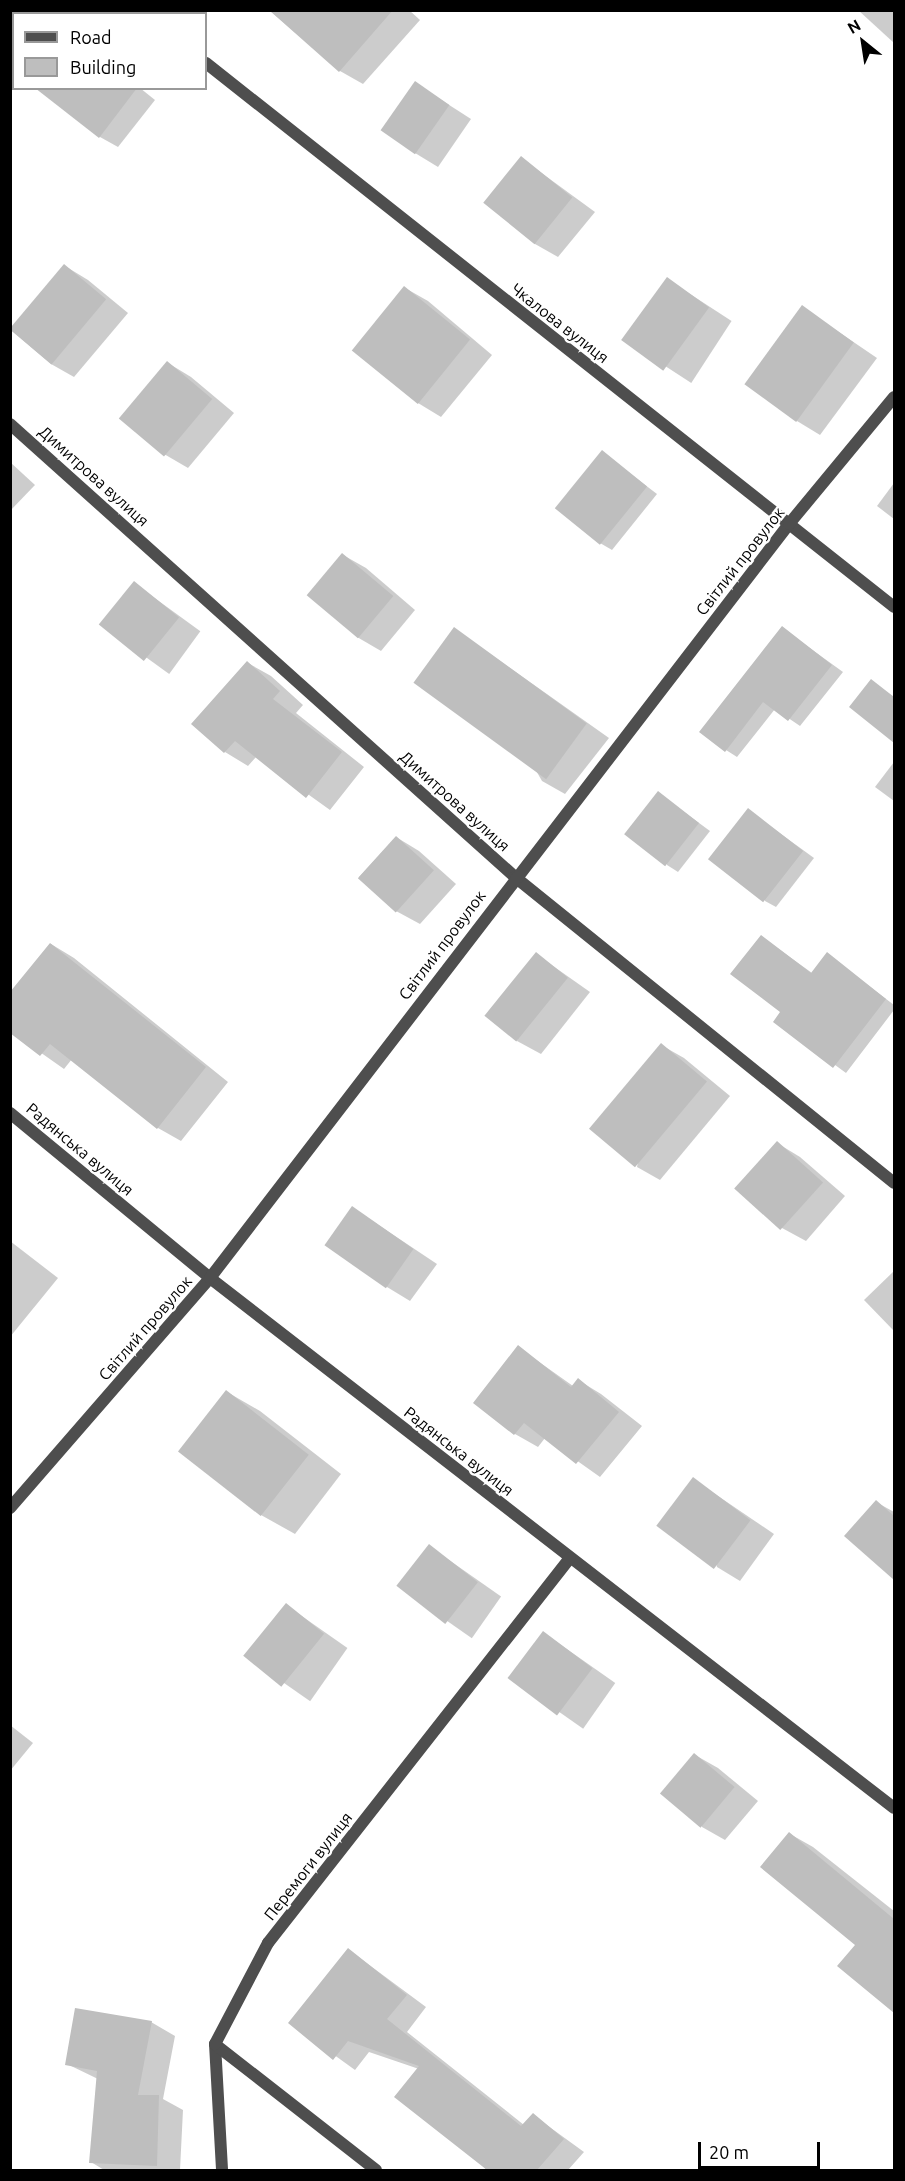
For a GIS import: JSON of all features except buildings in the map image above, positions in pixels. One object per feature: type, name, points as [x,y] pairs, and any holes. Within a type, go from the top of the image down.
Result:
[{"type":"street","name":"Чкалова вулиця","points":[[207,64],[894,607]]},
{"type":"street","name":"Світлий провулок","points":[[10,1508],[210,1278],[515,877],[789,524],[894,398]]},
{"type":"street","name":"Димитрова вулиця","points":[[10,424],[515,877],[894,1183]]},
{"type":"street","name":"Радянська вулиця","points":[[10,1113],[210,1278],[894,1808]]},
{"type":"street","name":"Перемоги вулиця","points":[[215,2044],[268,1943],[570,1558]]},
{"type":"street","points":[[215,2044],[222,2170]]},
{"type":"street","points":[[215,2044],[376,2170]]}]
